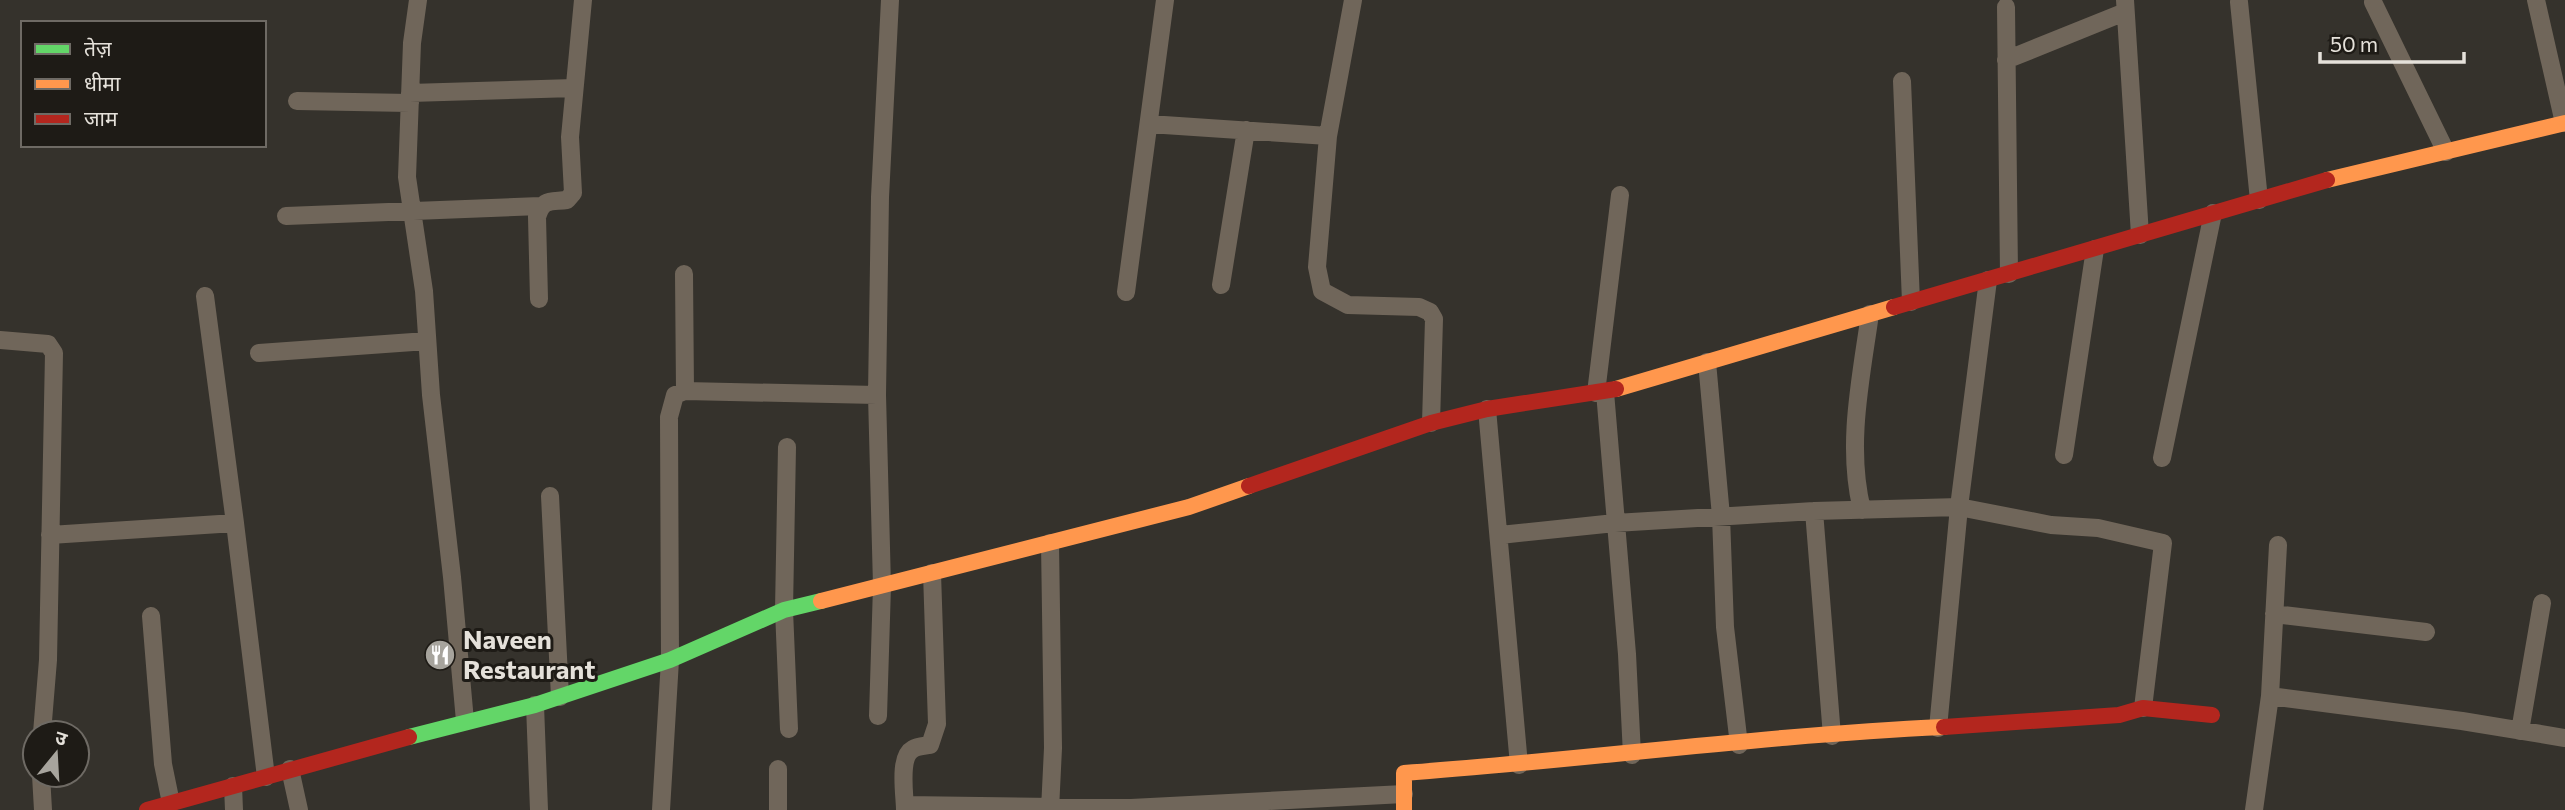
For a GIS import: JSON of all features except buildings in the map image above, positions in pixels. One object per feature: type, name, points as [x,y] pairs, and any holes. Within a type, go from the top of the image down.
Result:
[{"type":"street","points":[[418,0],[412,43],[407,177],[424,290],[465,721]]},
{"type":"street","points":[[539,299],[537,217],[540,206],[545,202],[567,200],[573,193],[569,137],[583,0]]},
{"type":"street","points":[[878,716],[882,586],[877,395],[880,197],[890,0]]},
{"type":"street","points":[[1126,292],[1165,0]]},
{"type":"street","points":[[1353,0],[1328,136],[1317,267],[1322,291],[1348,305],[1419,307],[1430,312],[1434,319],[1431,423]]},
{"type":"street","points":[[147,810],[465,721],[535,705],[670,660],[783,610],[1189,507],[1431,423],[1487,409],[1601,393],[2306,185],[2565,123],[2536,0]]},
{"type":"street","points":[[2239,2],[2259,200]]},
{"type":"street","points":[[2373,2],[2446,152]]},
{"type":"street","points":[[2006,60],[2125,6],[2140,235]]},
{"type":"street","points":[[2006,7],[2009,274]]},
{"type":"street","points":[[1902,81],[1911,302]]},
{"type":"street","points":[[297,101],[410,98],[574,88]]},
{"type":"street","points":[[1149,124],[1328,136]]},
{"type":"street","points":[[1221,285],[1246,130]]},
{"type":"street","points":[[1620,195],[1601,393],[1628,654],[1632,755]]},
{"type":"street","points":[[286,216],[540,206]]},
{"type":"street","points":[[2162,458],[2213,214]]},
{"type":"street","points":[[2064,455],[2095,249]]},
{"type":"street","points":[[684,274],[685,391]]},
{"type":"street","points":[[1938,728],[1959,507],[1988,280]]},
{"type":"street","points":[[205,296],[266,776]]},
{"type":"street","points":[[1862,510],[1857,489],[1854,438],[1870,314]]},
{"type":"street","points":[[0,340],[48,344],[54,353],[48,660],[43,719]]},
{"type":"street","points":[[259,353],[427,341]]},
{"type":"street","points":[[1707,362],[1721,516],[1725,626],[1739,745]]},
{"type":"street","points":[[661,810],[670,660],[669,417],[676,396],[685,391],[877,395]]},
{"type":"street","points":[[1487,409],[1519,765]]},
{"type":"street","points":[[787,447],[783,610],[789,729]]},
{"type":"street","points":[[550,496],[560,697]]},
{"type":"street","points":[[1500,535],[1615,523],[1721,516],[1959,507],[2051,525],[2098,528],[2163,543],[2143,708]]},
{"type":"street","points":[[1814,511],[1832,736]]},
{"type":"street","points":[[50,535],[235,523]]},
{"type":"street","points":[[1050,543],[1053,748],[1050,810]]},
{"type":"street","points":[[2253,810],[2270,696],[2278,545]]},
{"type":"street","points":[[932,573],[937,724],[930,745],[907,753],[903,767],[905,808],[1050,810],[1404,802],[1404,773],[1632,755],[1879,730],[1977,726],[2119,715],[2143,708],[2212,715]]},
{"type":"street","points":[[2520,731],[2542,603]]},
{"type":"street","points":[[2274,614],[2426,632]]},
{"type":"street","points":[[151,615],[163,764],[171,803]]},
{"type":"street","points":[[2270,696],[2565,738]]},
{"type":"street","points":[[535,705],[539,810]]},
{"type":"street","points":[[290,769],[299,810]]},
{"type":"street","points":[[778,769],[778,810]]},
{"type":"street","points":[[233,786],[234,810]]},
{"type":"street","points":[[42,789],[43,810]]},
{"type":"traffic: fast","points":[[409,737],[535,705],[670,660],[784,610],[821,601]]},
{"type":"traffic: slow","points":[[2327,180],[2565,123]]},
{"type":"traffic: slow","points":[[1616,389],[1894,307]]},
{"type":"traffic: slow","points":[[821,601],[1189,507],[1249,486]]},
{"type":"traffic: slow","points":[[1404,810],[1404,773],[1809,736],[1944,727]]},
{"type":"traffic: jam","points":[[1894,307],[2327,180]]},
{"type":"traffic: jam","points":[[1249,486],[1431,423],[1487,409],[1616,389]]},
{"type":"traffic: jam","points":[[1944,727],[2119,715],[2143,708],[2212,715]]},
{"type":"traffic: jam","points":[[147,810],[409,737]]},
{"type":"place","name":"Naveen Restaurant","points":[[440,655]]}]
